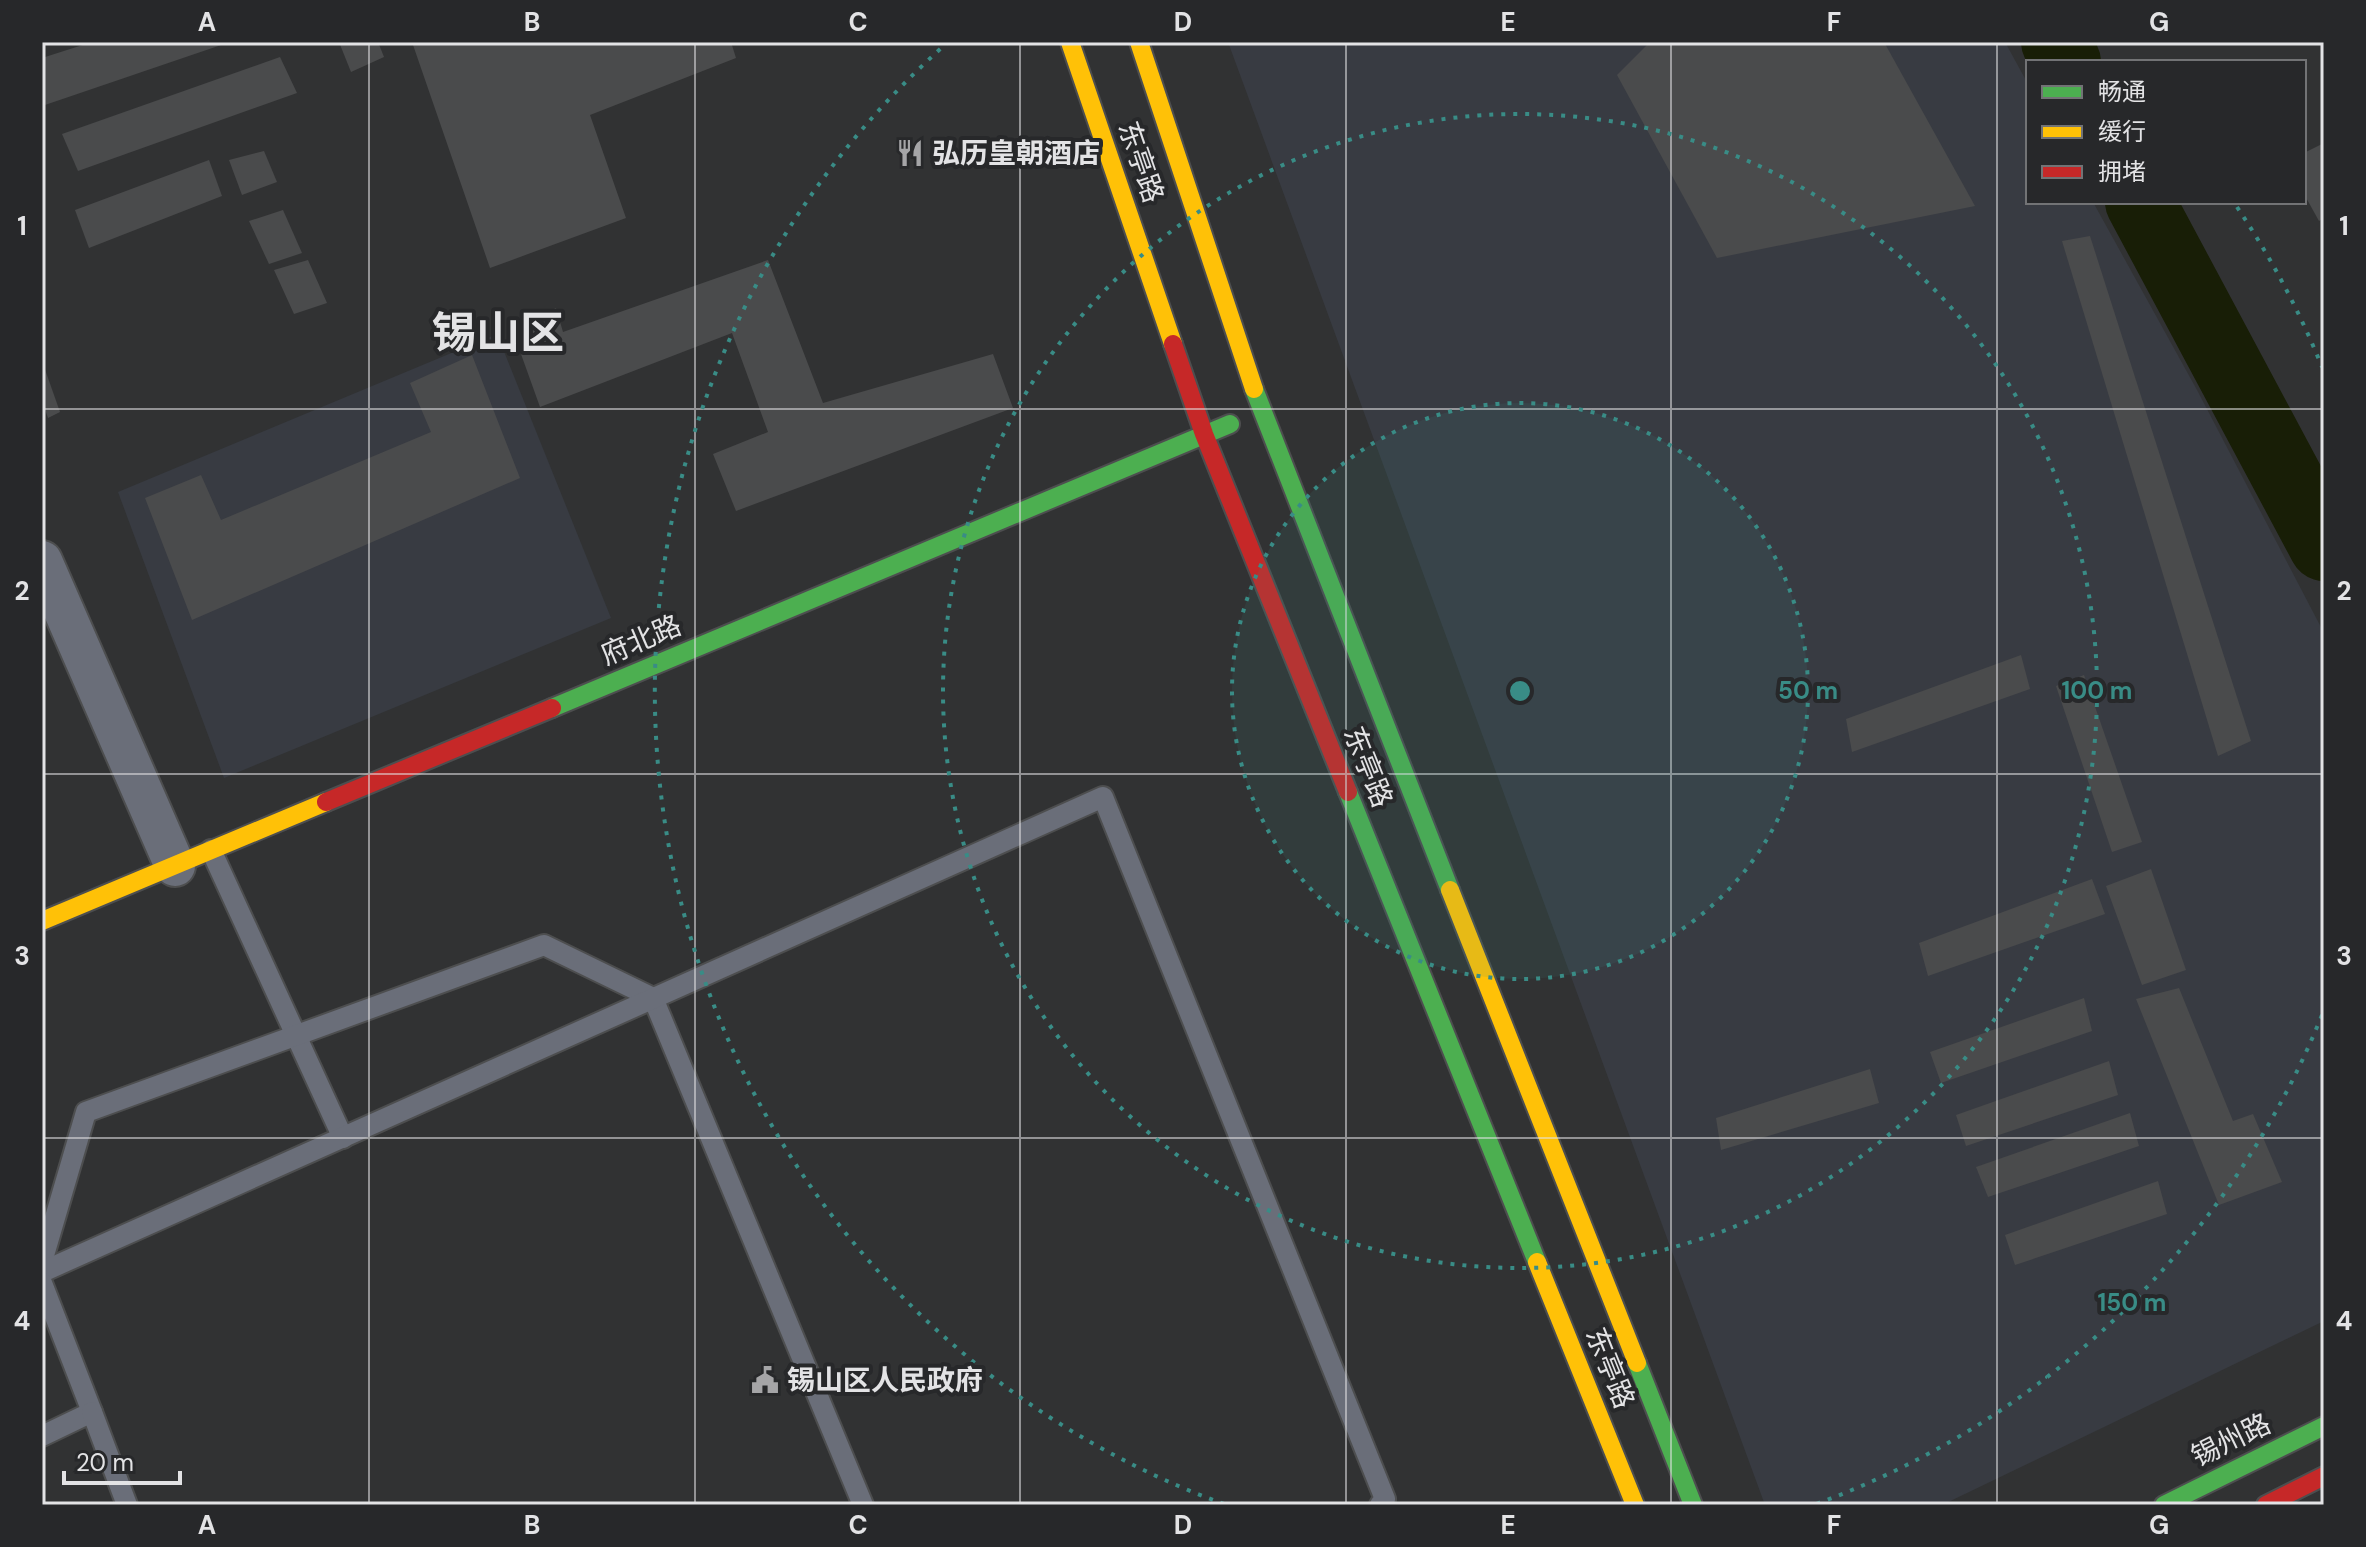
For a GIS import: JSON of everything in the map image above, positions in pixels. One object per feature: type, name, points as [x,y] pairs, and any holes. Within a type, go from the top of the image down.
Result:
[{"type":"main road","name":"东亭路","points":[[1070,42],[1204,434],[1635,1505]]},
{"type":"main road","name":"东亭路","points":[[1139,42],[1262,413],[1693,1505]]},
{"type":"main road","name":"府北路","points":[[42,921],[1204,434],[1262,413]]},
{"type":"main road","name":"锡州路","points":[[2164,1505],[2324,1426]]},
{"type":"main road","points":[[2266,1505],[2324,1476]]},
{"type":"street","points":[[42,561],[175,866]]},
{"type":"lane","points":[[42,1272],[1103,797],[1385,1499],[1380,1505]]},
{"type":"lane","points":[[211,850],[343,1138]]},
{"type":"lane","points":[[42,1262],[86,1112],[544,945],[653,998],[863,1505]]},
{"type":"lane","points":[[42,1283],[127,1505]]},
{"type":"lane","points":[[42,1436],[92,1412]]},
{"type":"shaded area","points":[[1228,42],[2005,42],[2026,80],[2026,204],[2094,204],[2197,390],[2324,633],[2324,1321],[1942,1505],[1765,1505]]},
{"type":"shaded area","points":[[497,334],[611,618],[224,778],[118,492]]},
{"type":"building","points":[[92,42],[227,43],[42,106],[42,58]]},
{"type":"building","points":[[339,42],[378,42],[384,57],[351,72]]},
{"type":"building","points":[[412,42],[731,42],[736,58],[590,115],[626,218],[490,268]]},
{"type":"building","points":[[1650,42],[1884,42],[1975,206],[1717,258],[1617,75]]},
{"type":"building","points":[[280,57],[297,93],[78,171],[62,134]]},
{"type":"building","points":[[2324,143],[2324,218],[2319,221],[2306,198],[2306,152]]},
{"type":"building","points":[[264,151],[277,182],[242,195],[229,160]]},
{"type":"building","points":[[209,160],[222,196],[89,248],[75,210]]},
{"type":"building","points":[[283,210],[302,253],[269,264],[249,221]]},
{"type":"building","points":[[2090,236],[2251,741],[2218,756],[2062,241]]},
{"type":"building","points":[[308,260],[327,303],[294,314],[274,270]]},
{"type":"building","points":[[768,260],[823,403],[993,354],[1013,408],[736,511],[713,454],[768,432],[732,333],[540,407],[512,329],[556,308],[563,332]]},
{"type":"building","points":[[472,355],[520,478],[192,620],[145,498],[201,475],[221,520],[431,432],[410,383]]},
{"type":"building","points":[[42,361],[60,412],[48,418],[42,401]]},
{"type":"building","points":[[2021,655],[2030,689],[1852,752],[1846,719]]},
{"type":"building","points":[[2084,675],[2142,842],[2112,852],[2056,686]]},
{"type":"building","points":[[2151,869],[2186,970],[2142,985],[2106,886]]},
{"type":"building","points":[[2092,879],[2105,914],[1928,976],[1919,943]]},
{"type":"building","points":[[2179,988],[2233,1121],[2253,1114],[2282,1182],[2219,1205],[2136,999]]},
{"type":"building","points":[[2084,998],[2092,1031],[1941,1083],[1930,1052]]},
{"type":"building","points":[[2109,1061],[2118,1095],[1966,1146],[1956,1115]]},
{"type":"building","points":[[1870,1069],[1879,1103],[1721,1150],[1716,1118]]},
{"type":"building","points":[[2130,1113],[2139,1146],[1988,1197],[1976,1167]]},
{"type":"building","points":[[2158,1181],[2167,1214],[2015,1265],[2005,1235]]},
{"type":"waterway","points":[[2056,42],[2065,60]]},
{"type":"waterway","points":[[2141,204],[2324,546]]},
{"type":"traffic: fast","points":[[1254,389],[1450,890]]},
{"type":"traffic: fast","points":[[552,708],[1230,424]]},
{"type":"traffic: fast","points":[[1348,792],[1537,1262]]},
{"type":"traffic: fast","points":[[1637,1363],[1693,1505]]},
{"type":"traffic: fast","points":[[2164,1505],[2324,1426]]},
{"type":"traffic: slow","points":[[1070,42],[1173,344]]},
{"type":"traffic: slow","points":[[1139,42],[1254,389]]},
{"type":"traffic: slow","points":[[42,921],[326,802]]},
{"type":"traffic: slow","points":[[1450,890],[1637,1363]]},
{"type":"traffic: slow","points":[[1537,1262],[1635,1505]]},
{"type":"traffic: jam","points":[[1173,344],[1204,434],[1348,792]]},
{"type":"traffic: jam","points":[[326,802],[552,708]]},
{"type":"traffic: jam","points":[[2266,1505],[2324,1476]]},
{"type":"place","name":"弘历皇朝酒店","points":[[910,153]]},
{"type":"place","name":"锡山区人民政府","points":[[765,1380]]},
{"type":"district","name":"锡山区","points":[[498,333]]}]
